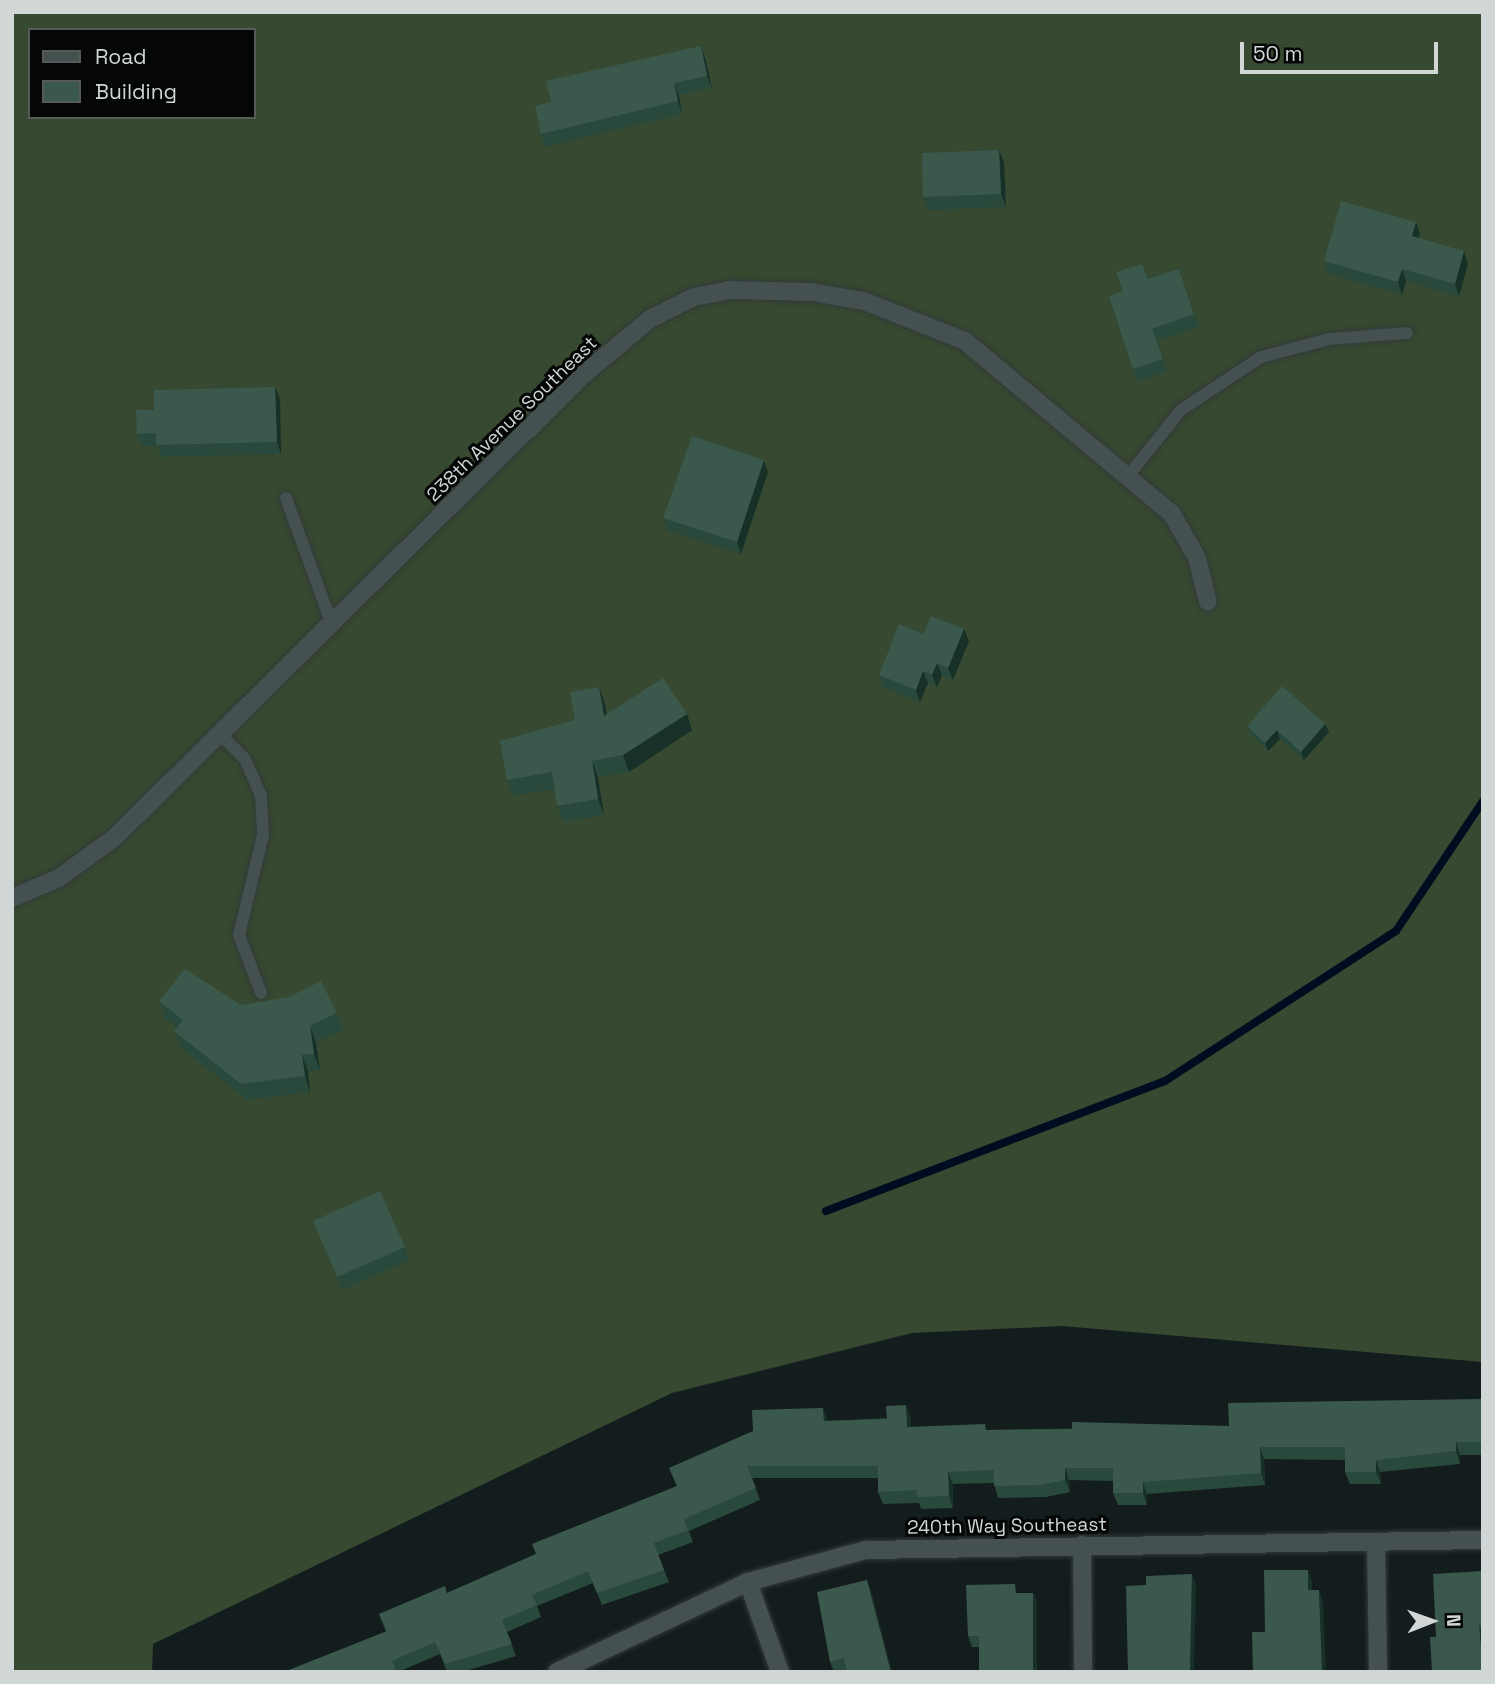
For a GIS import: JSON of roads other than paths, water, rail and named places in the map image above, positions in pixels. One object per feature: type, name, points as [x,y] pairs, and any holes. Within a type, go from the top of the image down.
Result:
[{"type":"street","name":"238th Avenue Southeast","points":[[12,898],[59,878],[114,838],[333,628],[583,375],[650,319],[694,297],[729,290],[812,292],[921,321],[1010,372],[1128,476],[1187,535],[1208,602]]},
{"type":"street","name":"240th Way Southeast","points":[[557,1672],[748,1581],[866,1550],[1483,1540]]},
{"type":"street","points":[[1376,1542],[1378,1672]]},
{"type":"street","points":[[1082,1545],[1083,1672]]},
{"type":"street","points":[[748,1581],[780,1672]]},
{"type":"lane","points":[[1128,476],[1181,410],[1261,357],[1329,338],[1407,333]]},
{"type":"lane","points":[[286,498],[333,628]]},
{"type":"lane","points":[[221,735],[245,759],[261,796],[262,835],[239,936],[261,993]]},
{"type":"waterway","points":[[826,1211],[1165,1081],[1396,931],[1483,801]]}]
